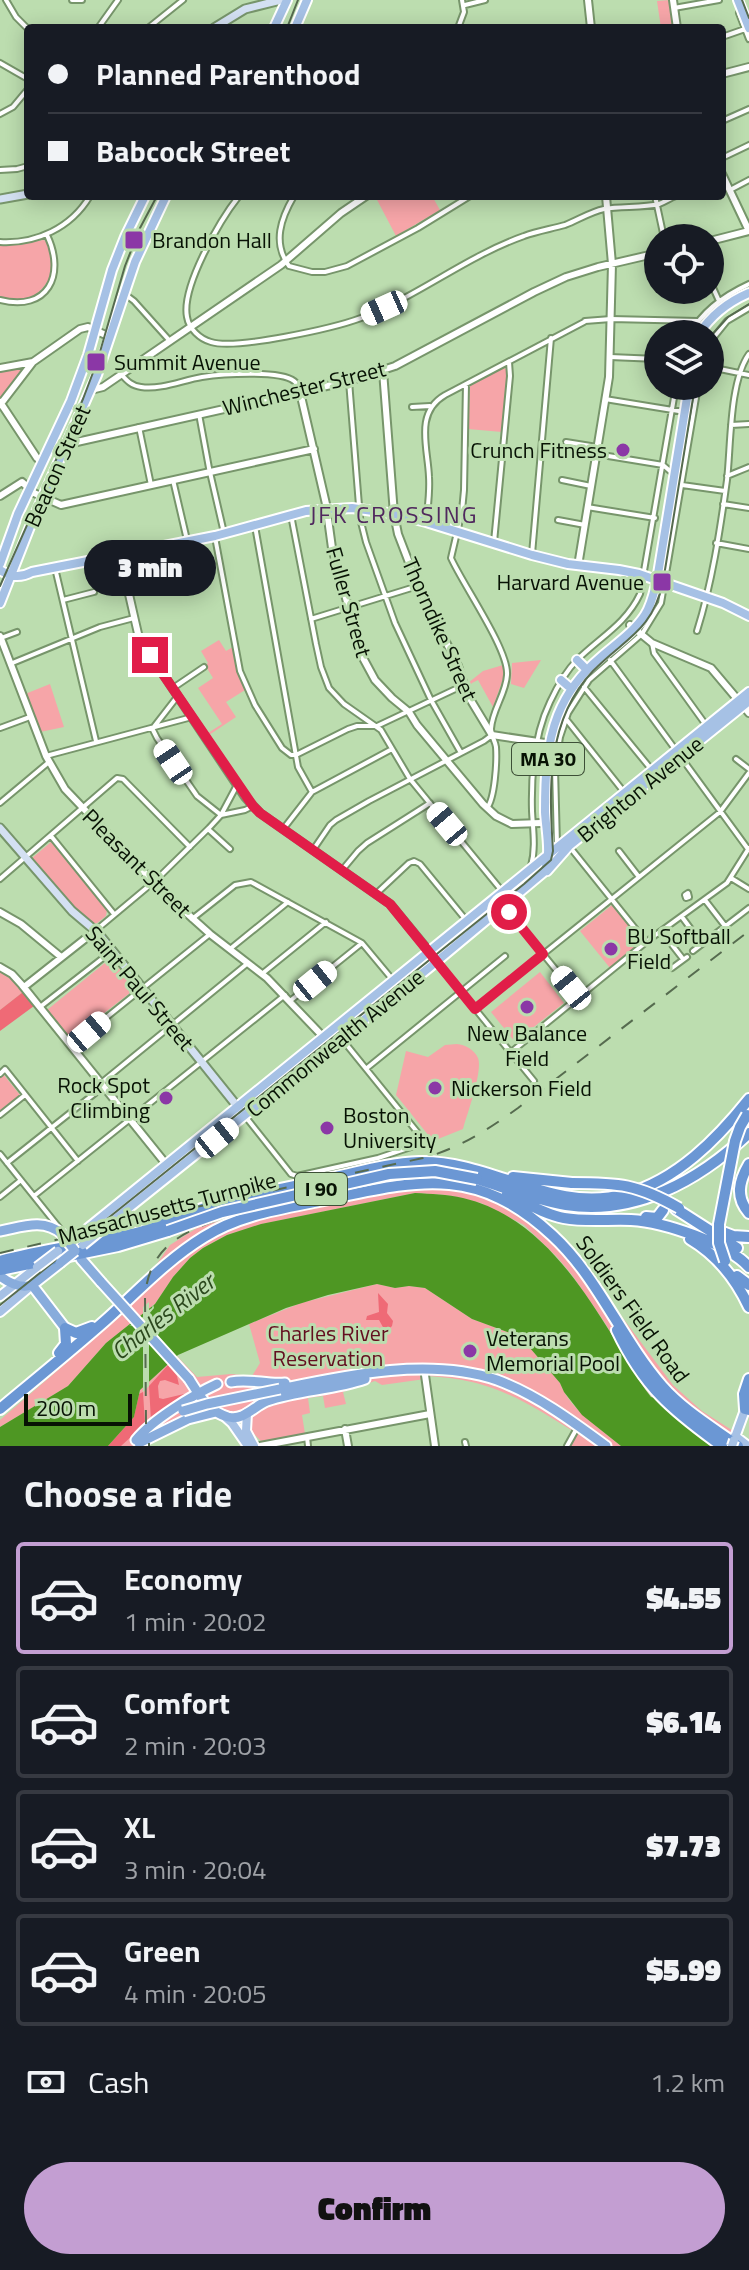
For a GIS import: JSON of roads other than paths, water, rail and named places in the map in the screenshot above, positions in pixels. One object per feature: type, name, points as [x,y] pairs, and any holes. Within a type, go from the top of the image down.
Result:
[{"type":"highway","name":"Massachusetts Turnpike","points":[[562,1200],[612,1197],[658,1181],[705,1147],[749,1099]]},
{"type":"highway","points":[[748,1114],[735,1141],[719,1224],[719,1243],[725,1261],[749,1288]]},
{"type":"highway","name":"Massachusetts Turnpike","points":[[0,1261],[167,1227],[396,1173],[435,1171],[478,1175],[590,1207],[609,1207],[645,1199],[675,1186],[730,1150],[749,1133]]},
{"type":"highway","points":[[747,1210],[740,1199],[739,1189],[749,1164]]},
{"type":"highway","points":[[478,1175],[572,1183],[618,1183],[648,1192],[722,1232],[749,1237]]},
{"type":"highway","points":[[478,1175],[547,1213],[572,1219],[639,1221],[659,1225],[728,1249],[749,1264]]},
{"type":"highway","name":"Soldiers Field Road","points":[[15,1397],[180,1253],[207,1234],[250,1216],[283,1208],[397,1185],[436,1182],[462,1185],[493,1196],[522,1212],[548,1232],[580,1267],[656,1378],[674,1398],[734,1443]]},
{"type":"highway","points":[[572,1183],[633,1189],[654,1199],[663,1210],[656,1218],[612,1220]]},
{"type":"highway","name":"Soldiers Field Road","points":[[0,1416],[188,1253],[210,1238],[233,1227],[283,1213],[429,1186],[477,1194],[527,1220],[565,1255],[651,1380],[668,1399],[734,1443]]},
{"type":"highway","points":[[678,1208],[732,1244],[749,1264]]},
{"type":"highway","points":[[0,1233],[41,1224],[52,1227],[189,1379],[201,1397],[219,1413],[235,1418],[269,1401],[353,1383],[379,1373]]},
{"type":"highway","points":[[659,1225],[688,1238],[712,1254],[734,1280],[749,1307]]},
{"type":"highway","name":"Massachusetts Turnpike","points":[[0,1270],[118,1246],[167,1227]]},
{"type":"highway","points":[[0,1233],[37,1228],[59,1234]]},
{"type":"highway","name":"Commonwealth Avenue","points":[[32,1285],[73,1249]]},
{"type":"highway","points":[[0,1276],[15,1285],[32,1285],[66,1333],[63,1349],[0,1409]]},
{"type":"highway","points":[[66,1333],[80,1332],[105,1321]]},
{"type":"highway","points":[[616,1328],[633,1361],[657,1395],[722,1446]]},
{"type":"highway","points":[[135,1444],[184,1413],[358,1376],[424,1368],[463,1371],[496,1380],[531,1396],[606,1446]]},
{"type":"highway","points":[[189,1379],[200,1383],[242,1380],[279,1384],[348,1371],[379,1373]]},
{"type":"highway","points":[[748,1409],[744,1394],[749,1379]]},
{"type":"highway","points":[[135,1444],[144,1430],[224,1382],[244,1385],[251,1392],[253,1403],[247,1413]]},
{"type":"highway","points":[[135,1444],[186,1419],[219,1413]]},
{"type":"main road","points":[[221,24],[245,9],[281,0]]},
{"type":"main road","points":[[276,24],[287,0]]},
{"type":"main road","points":[[297,24],[307,0]]},
{"type":"main road","points":[[736,0],[747,29]]},
{"type":"main road","points":[[0,199],[24,195]]},
{"type":"main road","name":"Beacon Street","points":[[0,568],[13,526],[80,377],[116,258],[143,200]]},
{"type":"main road","name":"Beacon Street","points":[[0,603],[42,497],[96,378],[123,294],[146,234],[164,200]]},
{"type":"main road","points":[[710,320],[723,307],[749,296]]},
{"type":"main road","name":"MA 30","points":[[655,580],[666,468],[683,400]]},
{"type":"main road","name":"MA 30","points":[[547,857],[545,794],[551,735],[582,666],[633,627],[650,605],[679,411]]},
{"type":"main road","points":[[0,568],[12,573],[32,572],[220,535],[291,514],[327,508],[360,509],[426,522],[553,561],[619,570],[707,598],[749,616]]},
{"type":"main road","name":"MA 30","points":[[547,857],[537,823],[541,742],[565,683],[600,646],[633,627]]},
{"type":"main road","name":"Brighton Avenue","points":[[532,876],[549,869],[564,845],[745,705],[749,692]]},
{"type":"main road","name":"Brighton Avenue","points":[[678,754],[707,727],[745,705]]},
{"type":"main road","name":"Saint Paul Street","points":[[0,828],[72,911],[95,931],[245,1116]]},
{"type":"main road","points":[[547,857],[564,845],[556,834]]},
{"type":"main road","name":"Commonwealth Avenue","points":[[73,1249],[88,1228],[333,1028],[504,893],[545,870],[547,857]]},
{"type":"main road","name":"Commonwealth Avenue","points":[[0,1296],[37,1267],[73,1249],[110,1223],[504,906],[532,876]]},
{"type":"main road","name":"Commonwealth Avenue","points":[[0,1312],[32,1285]]},
{"type":"main road","points":[[748,1409],[734,1443],[748,1446]]},
{"type":"main road","points":[[219,1413],[251,1446]]},
{"type":"main road","points":[[247,1413],[246,1430],[251,1446]]},
{"type":"street","points":[[6,0],[24,25]]},
{"type":"street","points":[[72,0],[82,0]]},
{"type":"street","points":[[101,24],[118,0]]},
{"type":"street","points":[[153,24],[183,0]]},
{"type":"street","points":[[460,24],[463,3],[485,0]]},
{"type":"street","points":[[588,0],[591,24]]},
{"type":"street","points":[[676,24],[674,4],[719,0]]},
{"type":"street","points":[[726,36],[747,29],[749,39]]},
{"type":"street","points":[[0,63],[24,77]]},
{"type":"street","points":[[726,73],[749,67]]},
{"type":"street","points":[[0,114],[13,107],[24,94]]},
{"type":"street","points":[[726,119],[749,109]]},
{"type":"street","points":[[726,156],[749,145]]},
{"type":"street","points":[[0,170],[24,167]]},
{"type":"street","points":[[730,190],[749,180]]},
{"type":"street","points":[[724,237],[749,231],[726,182]]},
{"type":"street","points":[[0,242],[13,243],[47,235],[73,218],[87,200]]},
{"type":"street","points":[[236,200],[215,231],[198,266],[187,309],[190,327],[211,343],[266,340],[360,319],[510,241],[607,209],[657,204],[666,200]]},
{"type":"street","points":[[292,200],[281,222],[281,252],[285,261],[293,269],[325,272],[336,270],[418,228],[464,200]]},
{"type":"street","points":[[91,390],[109,383],[285,261],[360,200]]},
{"type":"street","points":[[578,566],[610,357],[612,264],[606,200]]},
{"type":"street","points":[[656,200],[661,224]]},
{"type":"street","points":[[0,300],[13,303],[32,301],[49,285],[56,265],[47,235]]},
{"type":"street","name":"Winchester Street","points":[[50,448],[383,371],[547,285],[588,270],[644,256]]},
{"type":"street","points":[[700,320],[723,307],[749,284]]},
{"type":"street","points":[[123,294],[134,301],[170,341]]},
{"type":"street","points":[[724,325],[749,308]]},
{"type":"street","points":[[426,522],[429,476],[425,425],[428,410],[437,400],[585,322],[654,320]]},
{"type":"street","points":[[42,462],[0,403],[33,362],[77,332],[86,327],[110,337]]},
{"type":"street","points":[[532,555],[551,338]]},
{"type":"street","points":[[697,631],[707,598],[723,504],[740,372],[749,354]]},
{"type":"street","points":[[610,357],[644,358]]},
{"type":"street","points":[[494,542],[509,361]]},
{"type":"street","points":[[0,368],[33,362]]},
{"type":"street","points":[[724,369],[749,375]]},
{"type":"street","name":"Thorndike Street","points":[[383,371],[398,534],[418,586],[458,666],[464,685],[483,724],[492,735]]},
{"type":"street","points":[[121,374],[131,384],[146,388],[204,377],[267,375],[293,380],[300,392]]},
{"type":"street","points":[[96,378],[102,383],[109,383]]},
{"type":"street","points":[[349,381],[360,509],[366,542],[395,623],[431,700],[461,753]]},
{"type":"street","points":[[466,384],[464,490],[451,558],[507,664],[506,683],[495,712],[492,800],[487,808]]},
{"type":"street","name":"Fuller Street","points":[[300,392],[327,508],[329,534],[348,608],[368,668],[383,689],[409,712],[487,808],[508,823],[537,823]]},
{"type":"street","points":[[605,399],[679,411],[678,400]]},
{"type":"street","points":[[556,834],[555,768],[566,719],[584,687],[610,660],[633,627],[640,594],[655,580],[682,485],[696,400]]},
{"type":"street","points":[[412,407],[431,406]]},
{"type":"street","points":[[199,414],[240,671],[255,705],[282,748],[296,755],[348,729],[363,725],[377,726],[464,685]]},
{"type":"street","points":[[731,425],[749,424]]},
{"type":"street","points":[[139,427],[151,485]]},
{"type":"street","points":[[566,442],[666,468],[655,518],[655,580]]},
{"type":"street","points":[[1,495],[20,482],[61,505],[314,449]]},
{"type":"street","points":[[727,476],[749,467]]},
{"type":"street","points":[[173,480],[187,542]]},
{"type":"street","points":[[562,480],[591,486]]},
{"type":"street","points":[[682,485],[725,491]]},
{"type":"street","points":[[723,504],[749,508]]},
{"type":"street","points":[[587,507],[655,518]]},
{"type":"street","points":[[291,514],[321,667],[329,688],[344,704],[377,726],[410,779],[504,893]]},
{"type":"street","points":[[558,520],[585,525]]},
{"type":"street","points":[[254,525],[300,775],[312,792]]},
{"type":"street","points":[[716,543],[749,549]]},
{"type":"street","points":[[120,555],[143,644],[253,806],[377,893],[397,911],[534,1081]]},
{"type":"street","points":[[55,568],[96,741]]},
{"type":"street","points":[[311,619],[418,586]]},
{"type":"street","points":[[63,600],[94,592]]},
{"type":"street","points":[[10,664],[103,626],[134,618]]},
{"type":"street","points":[[633,627],[652,643],[711,668],[745,705]]},
{"type":"street","points":[[0,637],[17,632]]},
{"type":"street","name":"Pleasant Street","points":[[0,637],[30,717],[65,789],[192,919],[263,973],[331,1045]]},
{"type":"street","points":[[652,643],[654,653],[707,727]]},
{"type":"street","points":[[510,1053],[646,942],[726,885],[749,848],[610,660]]},
{"type":"street","points":[[173,688],[204,667]]},
{"type":"street","points":[[584,687],[654,773]]},
{"type":"street","points":[[152,728],[177,695]]},
{"type":"street","points":[[0,728],[30,717]]},
{"type":"street","points":[[0,803],[48,759],[96,741],[192,717]]},
{"type":"street","points":[[566,719],[626,795]]},
{"type":"street","points":[[152,728],[197,796],[221,815]]},
{"type":"street","points":[[313,850],[336,820],[492,735],[541,742]]},
{"type":"street","points":[[283,829],[312,792],[392,749]]},
{"type":"street","points":[[475,1009],[720,812],[749,771],[736,759]]},
{"type":"street","points":[[0,879],[117,778],[123,779],[190,847]]},
{"type":"street","points":[[24,987],[154,882],[221,815],[237,785]]},
{"type":"street","points":[[343,869],[367,843],[430,803]]},
{"type":"street","points":[[221,815],[253,806]]},
{"type":"street","points":[[532,876],[537,823]]},
{"type":"street","points":[[208,829],[230,849]]},
{"type":"street","points":[[51,836],[114,914]]},
{"type":"street","points":[[564,845],[646,942]]},
{"type":"street","points":[[619,851],[639,877]]},
{"type":"street","points":[[377,893],[414,861],[420,864],[467,922]]},
{"type":"street","points":[[731,878],[749,889]]},
{"type":"street","points":[[192,919],[235,885],[251,882],[362,943],[394,981]]},
{"type":"street","points":[[689,898],[696,907]]},
{"type":"street","points":[[705,900],[725,926]]},
{"type":"street","points":[[230,949],[288,902]]},
{"type":"street","points":[[504,906],[578,998]]},
{"type":"street","points":[[693,951],[749,908]]},
{"type":"street","points":[[0,912],[21,924],[61,957]]},
{"type":"street","points":[[682,917],[702,944]]},
{"type":"street","points":[[263,973],[326,922]]},
{"type":"street","points":[[662,932],[685,958],[672,968]]},
{"type":"street","points":[[72,1045],[210,934]]},
{"type":"street","points":[[290,1001],[362,943]]},
{"type":"street","points":[[40,1007],[112,951]]},
{"type":"street","points":[[366,1068],[505,956]]},
{"type":"street","points":[[7,1163],[249,962]]},
{"type":"street","points":[[0,967],[24,987],[166,1164]]},
{"type":"street","points":[[34,1196],[285,995]]},
{"type":"street","points":[[245,1116],[291,1174],[301,1176],[414,1147],[420,1140],[418,1133],[333,1028]]},
{"type":"street","points":[[2,1072],[25,1095],[78,1161]]},
{"type":"street","points":[[0,1115],[25,1095]]},
{"type":"street","points":[[0,1154],[61,1229],[59,1234]]},
{"type":"street","points":[[0,1197],[21,1180]]},
{"type":"street","points":[[41,1224],[47,1218],[45,1210]]},
{"type":"street","points":[[424,1368],[435,1446]]},
{"type":"street","points":[[260,1446],[430,1414]]},
{"type":"street","points":[[567,1446],[578,1426]]},
{"type":"street","points":[[345,1429],[348,1446]]},
{"type":"street","points":[[307,1437],[308,1446]]},
{"type":"water","name":"Charles River","points":[[415,1193],[457,1197],[488,1206],[532,1234],[551,1251],[584,1292],[651,1397],[717,1446],[621,1446],[582,1415],[560,1383],[524,1341],[472,1319],[425,1288],[395,1288],[377,1284],[286,1308],[178,1355],[140,1390],[134,1417],[108,1446],[0,1446],[0,1427],[68,1386],[106,1343],[155,1304],[173,1277],[203,1248],[227,1235],[261,1224]]},
{"type":"tram line","points":[[289,24],[298,0]]},
{"type":"tram line","points":[[742,0],[749,18]]},
{"type":"tram line","points":[[0,586],[83,399],[125,266],[155,200]]},
{"type":"tram line","points":[[724,321],[749,304]]},
{"type":"tram line","points":[[0,1305],[551,860],[552,779],[559,733],[566,711],[578,690],[593,671],[636,633],[658,599],[693,400]]},
{"type":"railway","points":[[0,1253],[423,1158],[461,1144],[518,1108],[749,931]]},
{"type":"railway","points":[[146,1424],[145,1296],[155,1263],[164,1250],[188,1232],[288,1196]]},
{"type":"place","name":"Brandon Hall","points":[[134,240]]},
{"type":"place","name":"Summit Avenue","points":[[96,362]]},
{"type":"place","name":"Crunch Fitness","points":[[623,450]]},
{"type":"place","name":"Harvard Avenue","points":[[662,582]]},
{"type":"place","name":"BU Softball Field","points":[[611,949]]},
{"type":"place","name":"New Balance Field","points":[[527,1007]]},
{"type":"place","name":"Nickerson Field","points":[[435,1088]]},
{"type":"place","name":"Rock Spot Climbing","points":[[166,1098]]},
{"type":"place","name":"Boston University","points":[[327,1128]]},
{"type":"place","name":"Veterans Memorial Pool","points":[[470,1351]]},
{"type":"district","name":"JFK CROSSING","points":[[394,515]]},
{"type":"park label","name":"Charles River Reservation","points":[[328,1346]]}]
